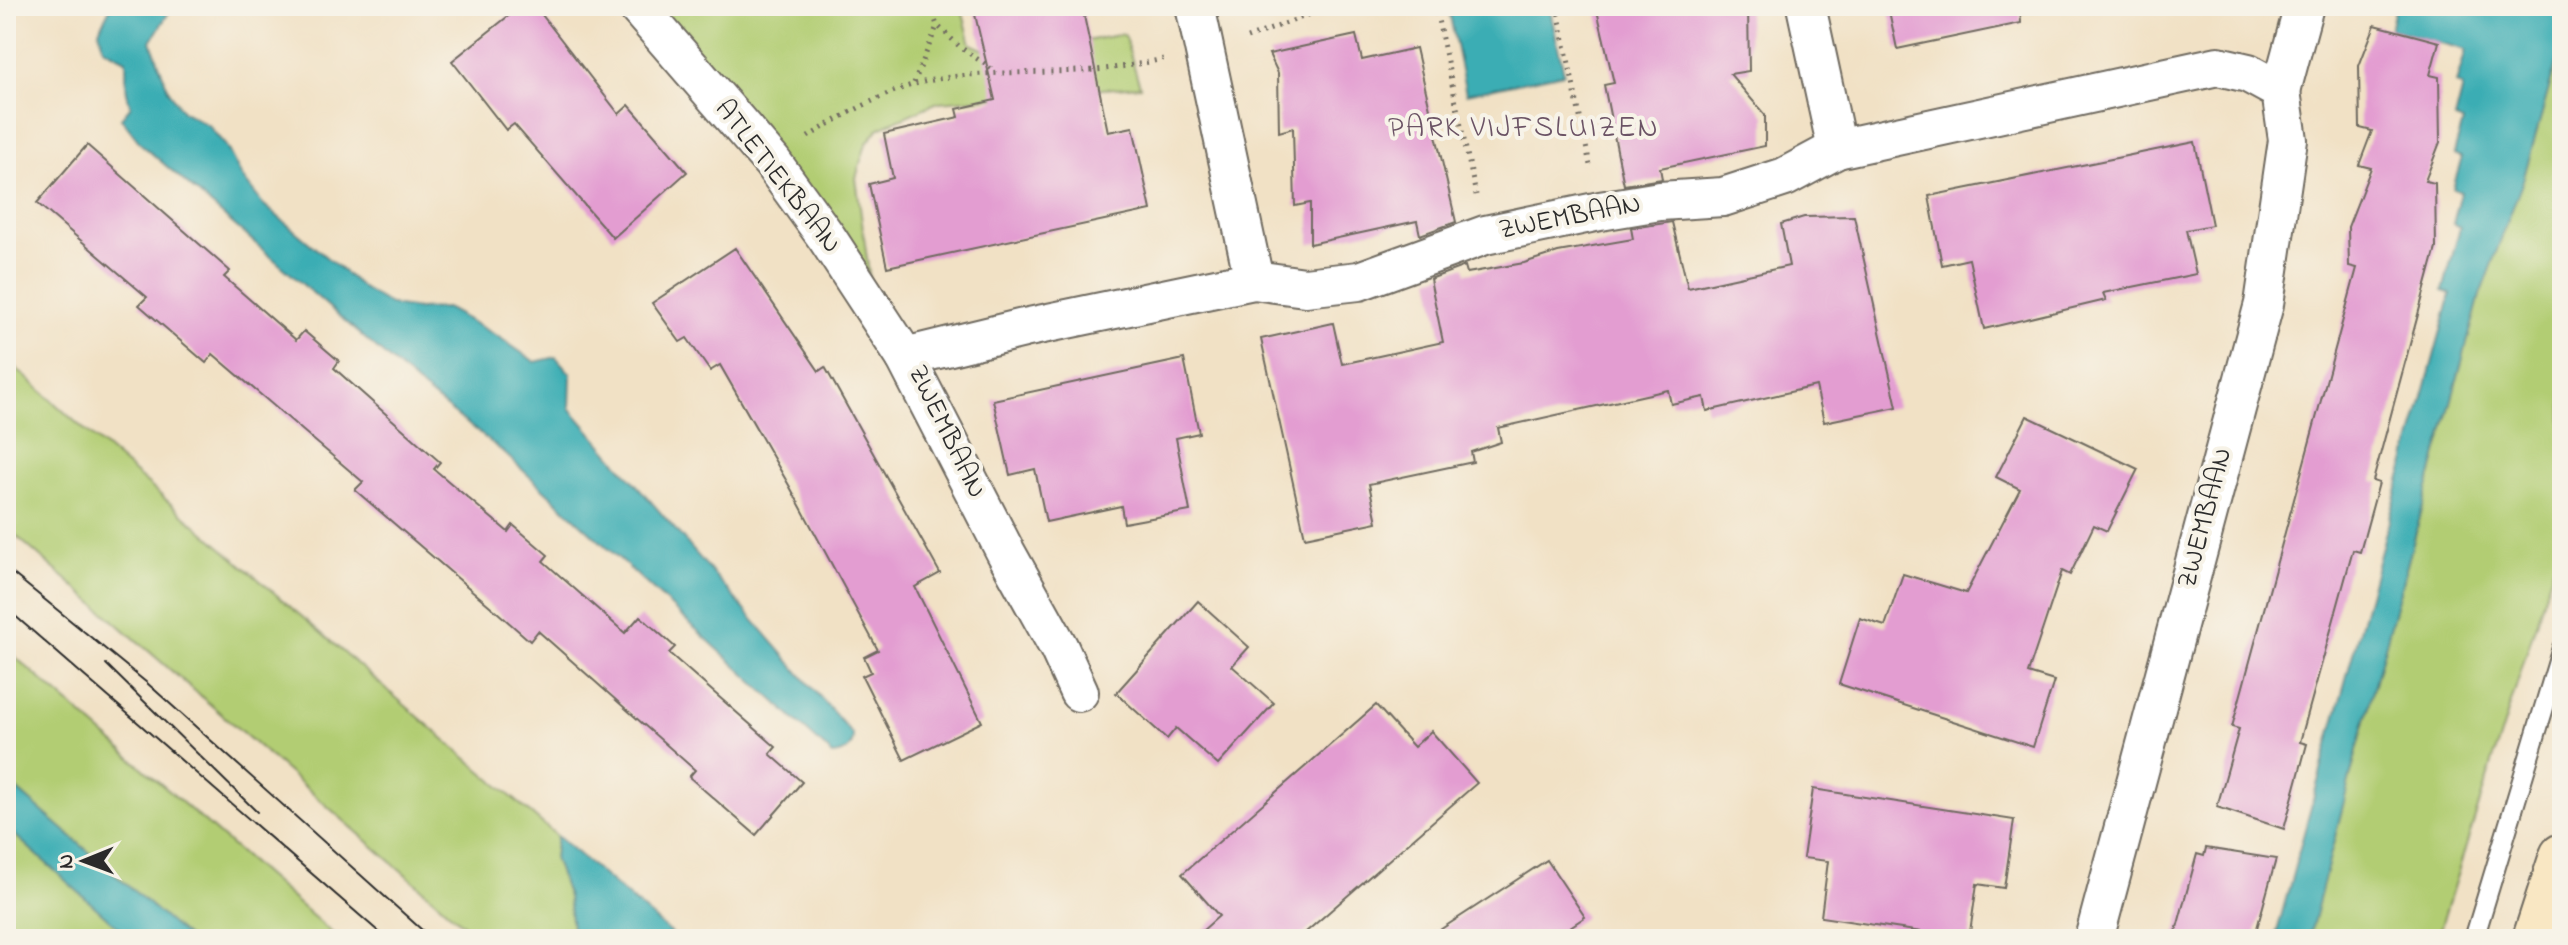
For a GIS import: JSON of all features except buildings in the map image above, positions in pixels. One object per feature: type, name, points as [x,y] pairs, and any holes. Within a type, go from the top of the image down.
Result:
[{"type":"main road","points":[[2535,939],[2562,856]]},
{"type":"street","name":"ATLETIEKBAAN","points":[[637,6],[772,162],[827,238],[905,357]]},
{"type":"street","points":[[1195,6],[1254,280]]},
{"type":"street","points":[[1806,6],[1837,149]]},
{"type":"street","name":"ZWEMBAAN","points":[[2094,939],[2264,304],[2288,140],[2281,91],[2304,6]]},
{"type":"street","name":"ZWEMBAAN","points":[[1079,692],[1059,648],[905,357],[1024,328],[1254,280],[1305,287],[1359,281],[1485,235],[1660,201],[1723,197],[1785,177],[1837,149],[2218,66],[2248,73],[2281,91]]},
{"type":"lane","points":[[2474,939],[2562,648]]},
{"type":"path","points":[[930,6],[937,25],[960,47],[996,72]]},
{"type":"path","points":[[772,162],[833,121],[914,84],[996,72],[1080,71],[1137,65],[1205,51],[1266,32],[1332,6]]},
{"type":"path","points":[[1435,6],[1485,235]]},
{"type":"path","points":[[1557,6],[1600,211]]},
{"type":"path","points":[[914,84],[937,25]]},
{"type":"green space","points":[[658,6],[961,6],[971,44],[1000,57],[1124,34],[1140,86],[938,102],[879,128],[866,144],[856,178],[869,274]]},
{"type":"green space","points":[[2562,42],[2562,540],[2437,939],[2309,939],[2480,295],[2523,180]]},
{"type":"green space","points":[[6,359],[557,836],[554,858],[568,897],[571,939],[480,939],[6,527]]},
{"type":"green space","points":[[6,649],[339,939],[189,939],[6,780]]},
{"type":"green space","points":[[6,827],[131,939],[15,939],[6,931]]},
{"type":"water","points":[[111,6],[173,6],[151,41],[168,89],[182,111],[208,125],[226,146],[242,177],[263,204],[364,289],[391,305],[418,309],[446,308],[499,337],[535,362],[556,357],[571,374],[570,408],[853,735],[848,750],[833,755],[502,451],[428,393],[141,144],[121,118],[131,106],[126,60],[103,48],[99,30]]},
{"type":"water","points":[[1448,6],[1549,6],[1564,73],[1466,94]]},
{"type":"water","points":[[2396,6],[2562,6],[2562,42],[2523,180],[2480,295],[2309,939],[2275,939],[2451,294],[2443,291],[2460,227],[2453,224],[2461,192],[2453,189],[2462,157],[2454,154],[2463,122],[2455,119],[2463,87],[2456,84],[2466,50],[2390,29]]},
{"type":"water","points":[[6,780],[189,939],[131,939],[6,827]]},
{"type":"water","points":[[557,836],[678,939],[571,939],[568,897],[554,858]]},
{"type":"tram line","points":[[6,568],[147,683],[432,939]]},
{"type":"tram line","points":[[6,608],[387,939]]},
{"type":"tram line","points":[[106,664],[257,812]]},
{"type":"district","name":"PARK VIJFSLUIZEN","points":[[1524,129]]}]
